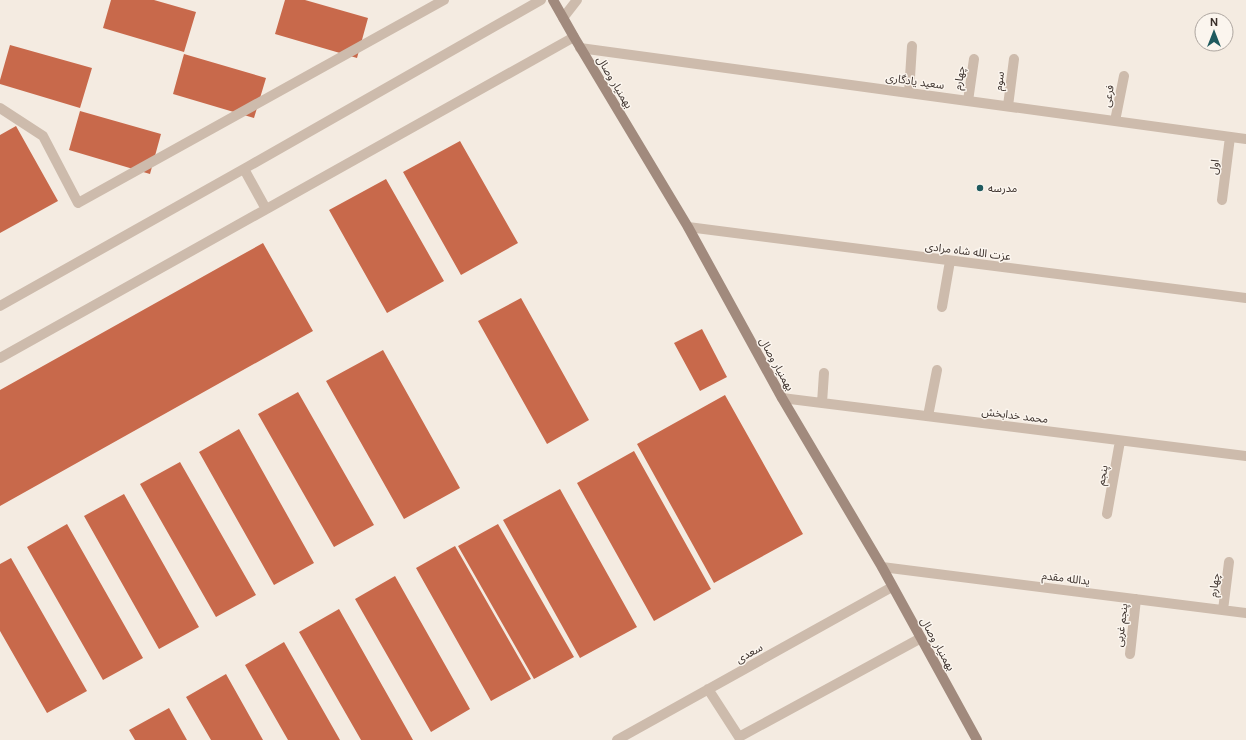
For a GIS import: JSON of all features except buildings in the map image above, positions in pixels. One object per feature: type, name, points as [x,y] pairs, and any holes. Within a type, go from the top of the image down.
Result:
[{"type":"main road","name":"بهمنیار وصال","points":[[553,0],[580,48],[688,227],[782,398],[882,567],[977,740]]},
{"type":"street","points":[[0,108],[43,136],[78,203],[444,0]]},
{"type":"street","points":[[0,306],[541,0]]},
{"type":"street","points":[[563,18],[577,0]]},
{"type":"street","points":[[0,358],[574,37]]},
{"type":"street","points":[[909,93],[912,46]]},
{"type":"street","name":"سعید یادگاری","points":[[580,48],[1246,139]]},
{"type":"street","name":"چهارم","points":[[968,101],[974,59]]},
{"type":"street","name":"سوم","points":[[1008,106],[1014,59]]},
{"type":"street","name":"فرعی","points":[[1115,121],[1124,76]]},
{"type":"street","name":"اول","points":[[1222,200],[1230,137]]},
{"type":"street","points":[[244,169],[266,209]]},
{"type":"street","name":"عزت الله شاه مرادی","points":[[688,227],[1246,298]]},
{"type":"street","points":[[942,307],[950,261]]},
{"type":"street","points":[[928,416],[937,370]]},
{"type":"street","points":[[822,403],[824,373]]},
{"type":"street","name":"محمد خدابخش","points":[[782,398],[1120,441],[1246,455]]},
{"type":"street","name":"پنجم","points":[[1106,514],[1120,441]]},
{"type":"street","name":"چهارم","points":[[1223,610],[1229,562]]},
{"type":"street","name":"یدالله مقدم","points":[[882,567],[1246,613]]},
{"type":"street","name":"سعدی","points":[[617,740],[892,587]]},
{"type":"street","name":"پنجم غربی","points":[[1130,654],[1136,599]]},
{"type":"street","points":[[708,689],[739,737],[921,638]]},
{"type":"place","name":"مدرسه","points":[[980,188]]}]
